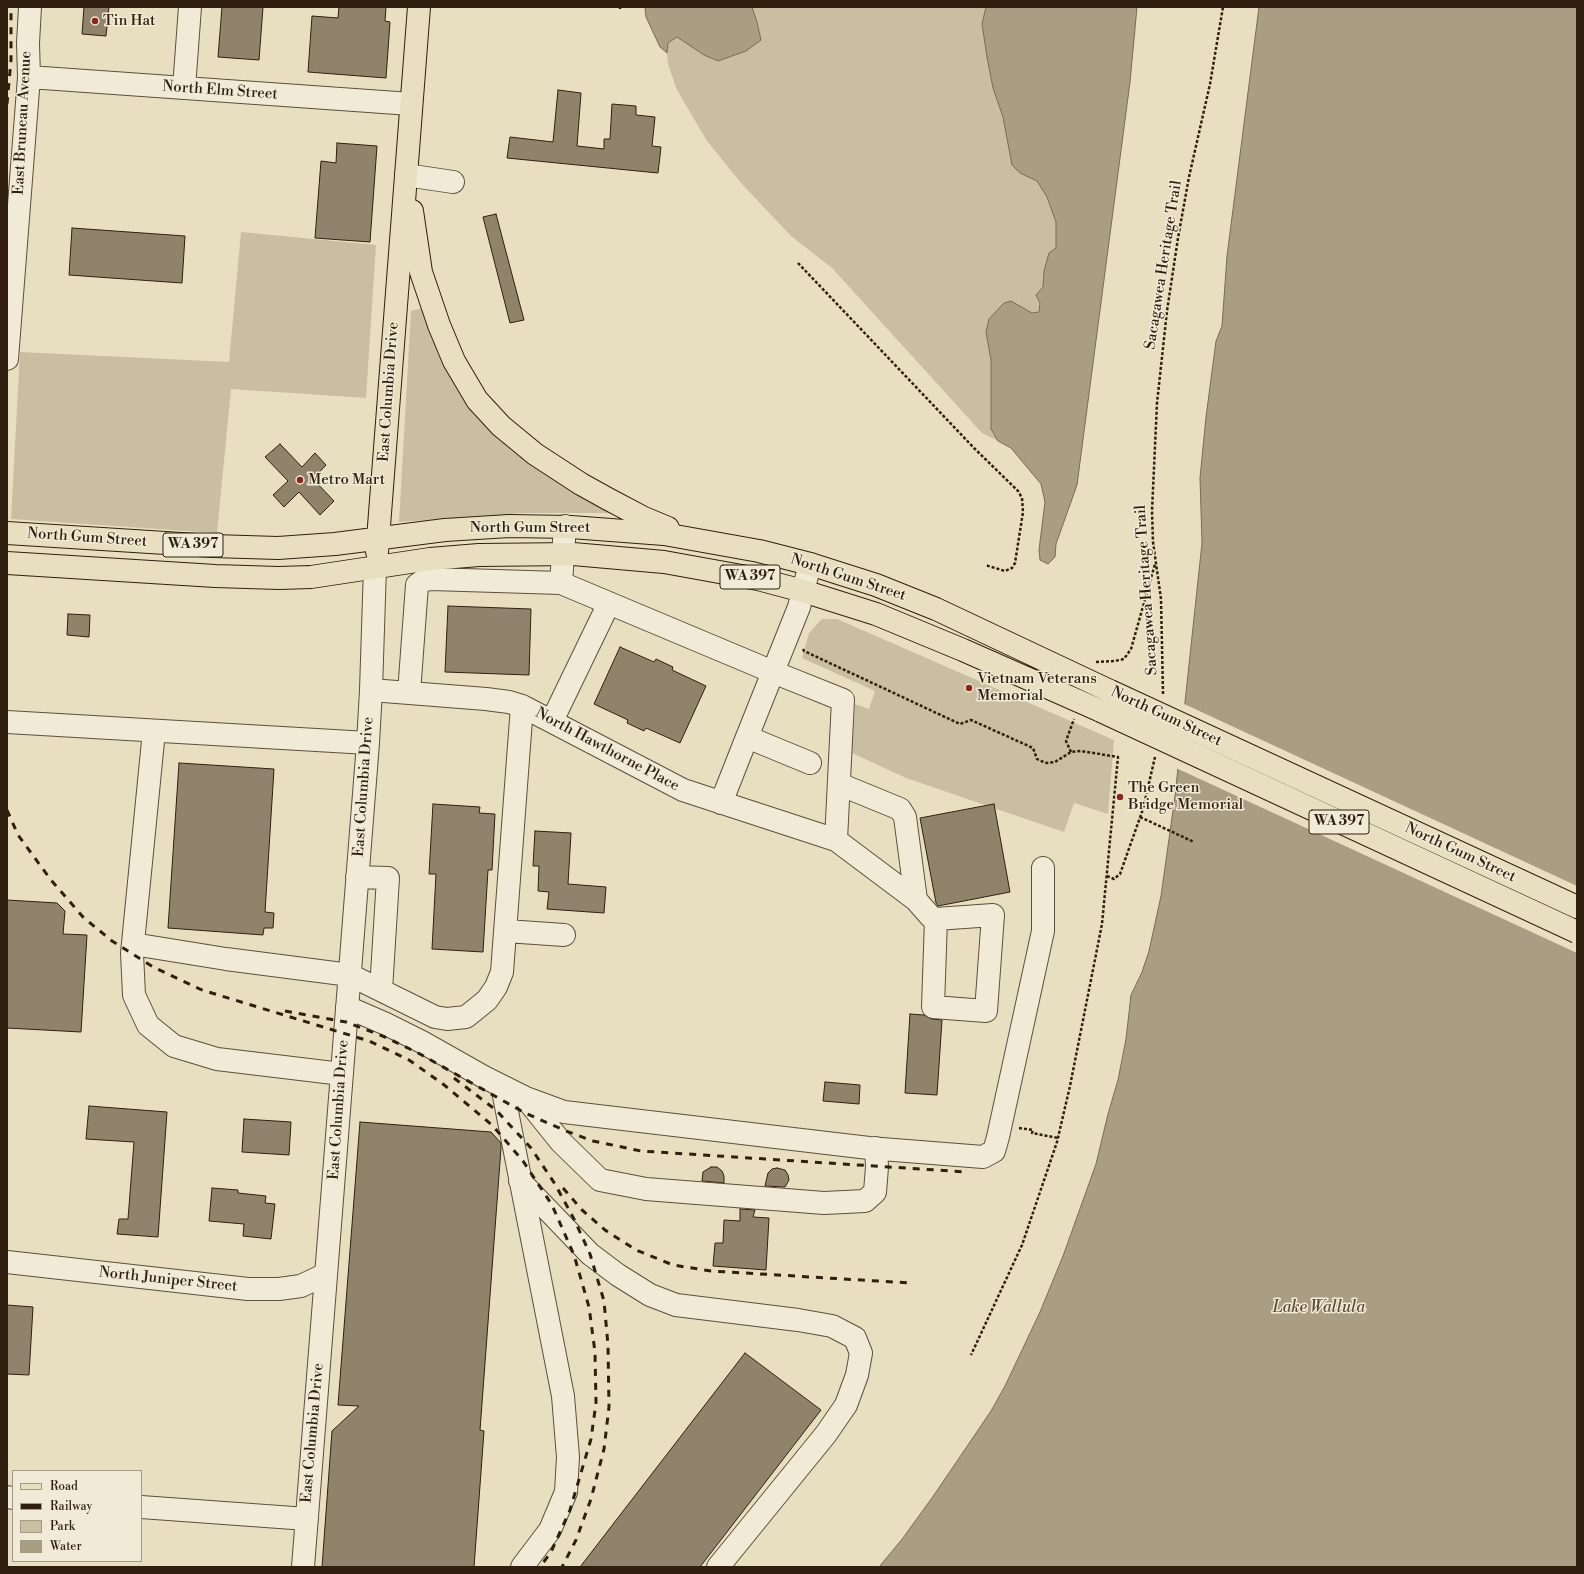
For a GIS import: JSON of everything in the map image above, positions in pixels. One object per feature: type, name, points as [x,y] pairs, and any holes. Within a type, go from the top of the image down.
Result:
[{"type":"main road","name":"East Columbia Drive","points":[[376,567],[419,7]]},
{"type":"main road","points":[[406,175],[421,272],[439,325],[454,361],[477,400],[501,426],[536,454],[581,484],[644,518],[696,539]]},
{"type":"main road","name":"North Gum Street","points":[[7,533],[247,548],[309,546],[424,532],[477,528],[565,526],[633,531],[696,539],[759,551],[810,564],[876,585],[936,609],[1577,908]]},
{"type":"main road","name":"North Gum Street","points":[[7,563],[215,576],[279,578],[311,576],[451,557],[510,554],[563,554],[634,559],[690,566],[758,579],[803,591],[876,614],[920,631],[1101,712],[1577,932]]},
{"type":"street","name":"East Bruneau Avenue","points":[[7,350],[29,77],[28,43],[30,7]]},
{"type":"street","points":[[184,88],[190,7]]},
{"type":"street","name":"North Elm Street","points":[[29,77],[411,104]]},
{"type":"street","points":[[406,175],[453,182]]},
{"type":"street","points":[[561,583],[565,526]]},
{"type":"street","points":[[721,803],[799,607],[810,564]]},
{"type":"street","name":"East Columbia Drive","points":[[303,1567],[372,690],[376,567]]},
{"type":"street","points":[[409,693],[417,585],[424,580],[431,579],[561,583],[843,700],[836,840]]},
{"type":"street","points":[[552,721],[609,603]]},
{"type":"street","name":"North Hawthorne Place","points":[[372,690],[499,700],[522,706],[673,785],[721,803],[836,840],[916,900],[931,917],[936,919]]},
{"type":"street","points":[[133,944],[226,960],[350,975],[434,1017],[447,1019],[466,1017],[487,1000],[496,987],[502,972],[522,706]]},
{"type":"street","points":[[7,722],[368,743]]},
{"type":"street","points":[[154,731],[132,954],[134,995],[148,1025],[174,1046],[217,1059],[342,1074]]},
{"type":"street","points":[[747,737],[810,763]]},
{"type":"street","points":[[839,784],[900,809],[905,817],[916,900]]},
{"type":"street","points":[[347,1008],[386,1024],[502,1086],[553,1109],[576,1114],[876,1148],[982,1157],[994,1151],[1043,931],[1043,868]]},
{"type":"street","points":[[357,877],[388,878],[381,990]]},
{"type":"street","points":[[994,914],[986,1011],[933,1007],[936,919],[994,914]]},
{"type":"street","points":[[506,932],[564,935]]},
{"type":"street","points":[[502,1086],[563,1396],[568,1457],[566,1492],[557,1532],[537,1567]]},
{"type":"street","points":[[526,1098],[561,1142],[600,1180],[646,1189],[824,1203],[865,1201],[875,1192],[877,1167],[876,1148]]},
{"type":"street","points":[[520,1181],[590,1254],[618,1275],[650,1295],[676,1305],[798,1320],[832,1326],[854,1338],[861,1352],[857,1375],[846,1405],[826,1434],[718,1567]]},
{"type":"street","name":"North Juniper Street","points":[[7,1262],[248,1289],[279,1289],[301,1286],[326,1274]]},
{"type":"street","points":[[522,1567],[550,1530],[566,1492]]},
{"type":"street","points":[[142,1507],[307,1518]]},
{"type":"path","name":"Sacagawea Heritage Trail","points":[[1163,697],[1161,599],[1153,542],[1152,511],[1157,403],[1167,311],[1189,177],[1210,84],[1223,7]]},
{"type":"path","points":[[798,264],[974,448],[1018,491],[1022,498],[1023,512],[1015,563],[1012,568],[1005,571],[985,565]]},
{"type":"path","points":[[1090,664],[1124,659],[1131,649],[1156,562]]},
{"type":"path","points":[[800,643],[804,651],[960,724],[971,720],[1033,748],[1037,759],[1041,761],[1047,763],[1055,762],[1071,752],[1080,751],[1118,757],[1100,932],[1070,1086],[1058,1138],[1022,1245],[971,1355]]},
{"type":"path","points":[[1071,752],[1066,741],[1075,717],[1081,720]]},
{"type":"path","points":[[1106,876],[1114,879],[1120,874],[1140,817],[1156,751]]},
{"type":"path","points":[[1140,817],[1194,842]]},
{"type":"path","points":[[1016,1127],[1033,1130],[1032,1133],[1058,1138]]},
{"type":"green space","points":[[752,7],[986,7],[982,24],[993,87],[1020,173],[1037,181],[1047,197],[1056,222],[1056,248],[1044,271],[1043,287],[1036,295],[1040,303],[1039,312],[1032,313],[986,332],[991,360],[991,429],[998,441],[982,433],[832,268],[791,236],[742,184],[707,141],[677,90],[668,64],[668,43],[677,37],[704,55],[718,61],[746,51],[757,22]]},
{"type":"green space","points":[[241,232],[376,245],[366,398],[231,389],[217,533],[11,519],[20,352],[229,362]]},
{"type":"green space","points":[[422,308],[454,376],[612,513],[524,513],[399,522],[411,311]]},
{"type":"green space","points":[[822,619],[837,619],[1114,740],[1108,814],[1074,803],[1064,832],[906,778],[852,753],[855,704],[869,709],[875,691],[802,658],[809,633]]},
{"type":"water","points":[[645,7],[752,7],[761,40],[746,51],[718,61],[704,55],[677,37],[668,43],[667,53],[660,47],[646,17]]},
{"type":"water","points":[[986,7],[1137,7],[1130,82],[1077,485],[1056,544],[1055,557],[1048,564],[1040,560],[1039,550],[1045,502],[1041,484],[1011,448],[998,441],[991,429],[991,360],[986,332],[989,319],[1004,303],[1011,301],[1032,313],[1039,312],[1040,303],[1036,295],[1043,287],[1044,271],[1049,253],[1056,248],[1056,222],[1047,197],[1037,181],[1020,173],[1012,165],[1003,117],[993,88],[987,57],[982,24]]},
{"type":"water","name":"Lake Wallula","points":[[1259,7],[1577,7],[1577,1567],[879,1567],[903,1538],[934,1495],[991,1411],[1005,1386],[1040,1312],[1063,1256],[1096,1164],[1118,1080],[1126,1039],[1131,995],[1142,972],[1149,951],[1161,896],[1175,796],[1202,543],[1200,478],[1206,417],[1216,341],[1222,326],[1227,256]]},
{"type":"pier","points":[[1182,703],[1577,886],[1577,953],[1176,768]]},
{"type":"building","name":"Tin Hat","points":[[84,7],[109,7],[106,36],[82,34]]},
{"type":"building","points":[[222,7],[263,7],[259,60],[218,57]]},
{"type":"building","points":[[339,7],[386,7],[385,21],[390,22],[386,78],[308,72],[312,16],[338,18]]},
{"type":"building","points":[[558,90],[581,93],[577,146],[604,149],[604,139],[610,139],[612,104],[636,106],[636,115],[655,117],[652,146],[661,147],[658,173],[507,158],[510,137],[553,142]]},
{"type":"building","points":[[337,143],[377,146],[370,242],[315,238],[321,161],[336,163]]},
{"type":"building","points":[[496,214],[524,320],[510,323],[483,217]]},
{"type":"building","points":[[72,228],[185,236],[182,283],[69,275]]},
{"type":"building","points":[[280,444],[302,467],[315,453],[326,465],[313,479],[334,501],[320,515],[299,492],[284,507],[273,495],[288,481],[265,457]]},
{"type":"building","points":[[448,606],[531,609],[529,675],[445,672]]},
{"type":"building","points":[[68,614],[90,615],[89,637],[67,635]]},
{"type":"building","points":[[620,647],[654,662],[656,659],[673,667],[672,670],[706,686],[680,743],[646,728],[644,731],[627,723],[628,720],[594,704]]},
{"type":"building","points":[[179,763],[274,769],[265,912],[274,913],[273,928],[264,928],[263,935],[168,928]]},
{"type":"building","points":[[433,804],[480,807],[479,813],[495,814],[492,870],[488,870],[483,952],[432,949],[436,874],[429,874]]},
{"type":"building","points":[[994,804],[1010,892],[938,906],[936,903],[920,818]]},
{"type":"building","points":[[535,831],[571,833],[568,884],[606,887],[604,913],[547,909],[549,892],[538,891],[539,866],[533,866]]},
{"type":"building","points":[[7,900],[57,903],[65,911],[63,934],[87,935],[81,1032],[7,1028]]},
{"type":"building","points":[[910,1014],[924,1015],[932,1019],[942,1020],[937,1095],[905,1093]]},
{"type":"building","points":[[825,1082],[860,1085],[859,1104],[823,1101]]},
{"type":"building","points":[[89,1106],[167,1112],[158,1237],[117,1234],[119,1219],[128,1219],[134,1142],[86,1139]]},
{"type":"building","points":[[244,1119],[291,1122],[289,1155],[242,1152]]},
{"type":"building","points":[[360,1122],[491,1132],[501,1143],[480,1430],[484,1431],[474,1567],[322,1567],[332,1431],[359,1406],[338,1405]]},
{"type":"building","points":[[711,1167],[717,1167],[722,1171],[724,1183],[702,1181],[703,1172]]},
{"type":"building","points":[[777,1168],[785,1170],[788,1175],[789,1180],[785,1187],[765,1186],[768,1173],[772,1169]]},
{"type":"building","points":[[212,1188],[238,1190],[238,1193],[266,1196],[265,1203],[275,1204],[271,1239],[243,1236],[244,1224],[209,1221]]},
{"type":"building","points":[[740,1209],[755,1210],[753,1217],[769,1218],[766,1270],[713,1266],[715,1243],[723,1243],[724,1220],[740,1221]]},
{"type":"building","points":[[7,1305],[33,1307],[29,1375],[7,1374]]},
{"type":"building","points":[[745,1353],[821,1410],[700,1567],[580,1567]]},
{"type":"railway","points":[[7,104],[11,60],[11,7]]},
{"type":"railway","points":[[7,810],[18,835],[51,880],[83,917],[112,941],[153,967],[202,990],[369,1041],[409,1060],[443,1084],[493,1126],[523,1161],[552,1205],[574,1255],[589,1307],[595,1352],[596,1403],[591,1439],[570,1510],[551,1552],[540,1567]]},
{"type":"railway","points":[[285,1011],[346,1022],[385,1037],[420,1054],[525,1113],[593,1141],[641,1151],[967,1172]]},
{"type":"railway","points":[[454,1078],[496,1110],[531,1148],[555,1184],[574,1219],[590,1254],[604,1301],[608,1345],[609,1407],[604,1449],[591,1499],[576,1540],[562,1567]]},
{"type":"railway","points":[[563,1188],[582,1210],[605,1230],[636,1250],[673,1265],[711,1271],[911,1283]]},
{"type":"place","name":"Tin Hat","points":[[95,21]]},
{"type":"place","name":"Metro Mart","points":[[300,480]]},
{"type":"place","name":"Vietnam Veterans Memorial","points":[[969,688]]},
{"type":"place","name":"The Green Bridge Memorial","points":[[1120,797]]}]
